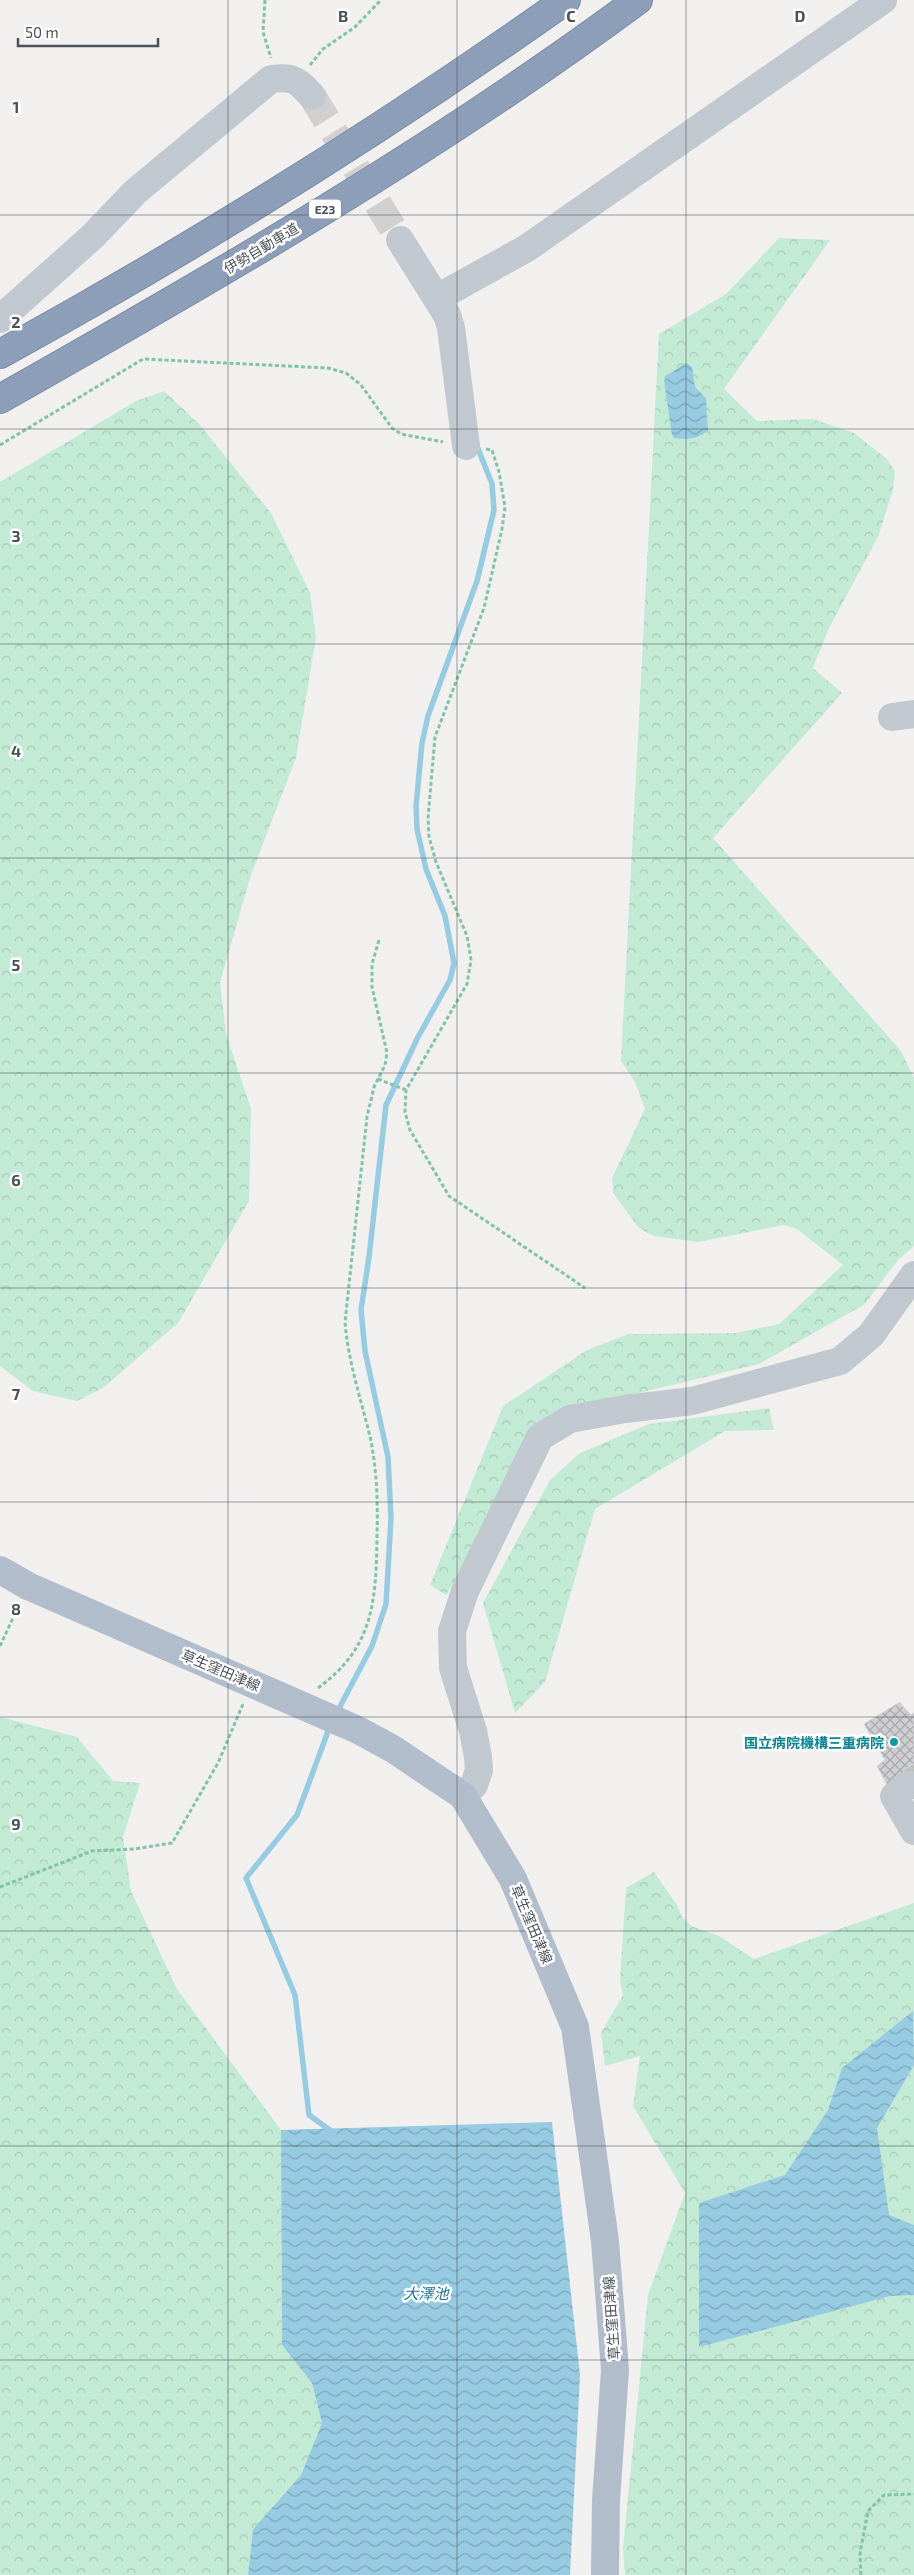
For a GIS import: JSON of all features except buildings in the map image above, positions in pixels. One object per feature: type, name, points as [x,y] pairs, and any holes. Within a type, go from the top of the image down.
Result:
[{"type":"highway","points":[[0,354],[226,223],[463,73],[566,0]]},
{"type":"highway","name":"伊勢自動車道","points":[[0,399],[218,274],[359,188],[485,106],[638,0]]},
{"type":"main road","name":"草生窪田津線","points":[[0,1570],[28,1586],[325,1715],[394,1749],[463,1796],[513,1879],[575,2027],[605,2241],[615,2370],[606,2501],[605,2575]]},
{"type":"street","points":[[437,298],[527,248],[883,0]]},
{"type":"street","points":[[0,319],[93,236],[135,192],[270,79],[296,85]]},
{"type":"street","points":[[400,240],[447,315],[478,448]]},
{"type":"street","points":[[463,1796],[474,1785],[479,1770],[473,1731],[453,1668],[452,1631],[465,1591],[540,1437],[570,1419],[625,1409],[692,1401],[840,1361],[871,1335],[914,1275]]},
{"type":"street","points":[[914,1785],[905,1786],[894,1796],[914,1831]]},
{"type":"path","points":[[265,0],[264,41],[296,85],[323,49],[355,27],[381,0]]},
{"type":"path","points":[[0,444],[143,359],[328,368],[346,373],[361,386],[392,428],[401,434],[478,448],[499,472],[504,500],[502,529],[484,608],[435,736],[428,818],[429,837],[436,862],[467,936],[471,960],[467,984],[406,1090],[405,1112],[410,1130],[449,1196],[585,1288]]},
{"type":"path","points":[[325,1715],[316,1690],[334,1677],[352,1656],[364,1633],[375,1598],[376,1478],[371,1443],[346,1341],[345,1322],[367,1117],[374,1087],[385,1065],[387,1053],[372,987],[372,964],[379,940]]},
{"type":"path","points":[[378,1079],[406,1090]]},
{"type":"path","points":[[0,1646],[28,1586]]},
{"type":"path","points":[[0,1887],[92,1851],[134,1849],[172,1843],[218,1763],[252,1683]]},
{"type":"path","points":[[861,2575],[860,2553],[868,2511],[884,2495],[914,2494]]},
{"type":"green space","points":[[779,238],[830,240],[724,389],[757,421],[813,419],[854,433],[888,460],[895,472],[893,490],[878,537],[829,628],[813,668],[842,693],[713,838],[901,1051],[914,1078],[914,1246],[898,1260],[865,1304],[759,1364],[556,1413],[446,1595],[430,1585],[503,1406],[587,1350],[629,1334],[736,1333],[779,1324],[843,1265],[797,1229],[784,1225],[698,1242],[654,1236],[639,1228],[613,1193],[612,1178],[645,1109],[635,1082],[621,1061],[659,334],[726,294]]},
{"type":"green space","points":[[164,391],[200,425],[271,513],[310,593],[316,637],[296,758],[251,875],[220,982],[226,1034],[251,1109],[249,1201],[178,1323],[103,1388],[77,1401],[33,1391],[0,1366],[0,482],[136,401]]},
{"type":"green space","points":[[769,1408],[774,1430],[725,1431],[595,1509],[545,1682],[515,1713],[483,1603],[550,1480],[580,1453],[649,1424]]},
{"type":"green space","points":[[0,1717],[77,1737],[113,1781],[140,1783],[123,1837],[131,1891],[177,1989],[281,2130],[282,2345],[312,2383],[322,2423],[301,2475],[253,2529],[248,2575],[0,2575]]},
{"type":"green space","points":[[654,1872],[677,1905],[682,1917],[691,1926],[719,1936],[754,1959],[914,1903],[914,2575],[625,2575],[623,2548],[648,2295],[685,2193],[633,2106],[640,2056],[605,2066],[601,2033],[623,1995],[620,1981],[626,1888]]},
{"type":"water","points":[[686,363],[692,367],[695,387],[706,398],[708,430],[692,438],[683,439],[674,438],[672,435],[664,381],[666,376]]},
{"type":"water","points":[[913,2011],[914,2065],[877,2128],[889,2215],[914,2225],[914,2295],[890,2296],[699,2347],[699,2203],[785,2175],[828,2110],[842,2068]]},
{"type":"water","name":"大澤池","points":[[552,2122],[580,2375],[570,2575],[248,2575],[253,2529],[301,2475],[322,2423],[312,2383],[282,2345],[281,2130]]},
{"type":"waterway","points":[[336,1714],[372,1646],[386,1604],[391,1518],[388,1457],[365,1351],[361,1310],[369,1257],[386,1105],[418,1037],[450,980],[454,963],[445,916],[426,869],[417,829],[416,806],[422,743],[428,716],[477,581],[494,510],[492,484],[477,446]]},
{"type":"waterway","points":[[330,1726],[297,1815],[246,1878],[295,1995],[309,2115],[334,2133]]},
{"type":"tunnel","points":[[312,96],[400,240]]},
{"type":"place","name":"国立病院機構三重病院","points":[[894,1742]]}]
